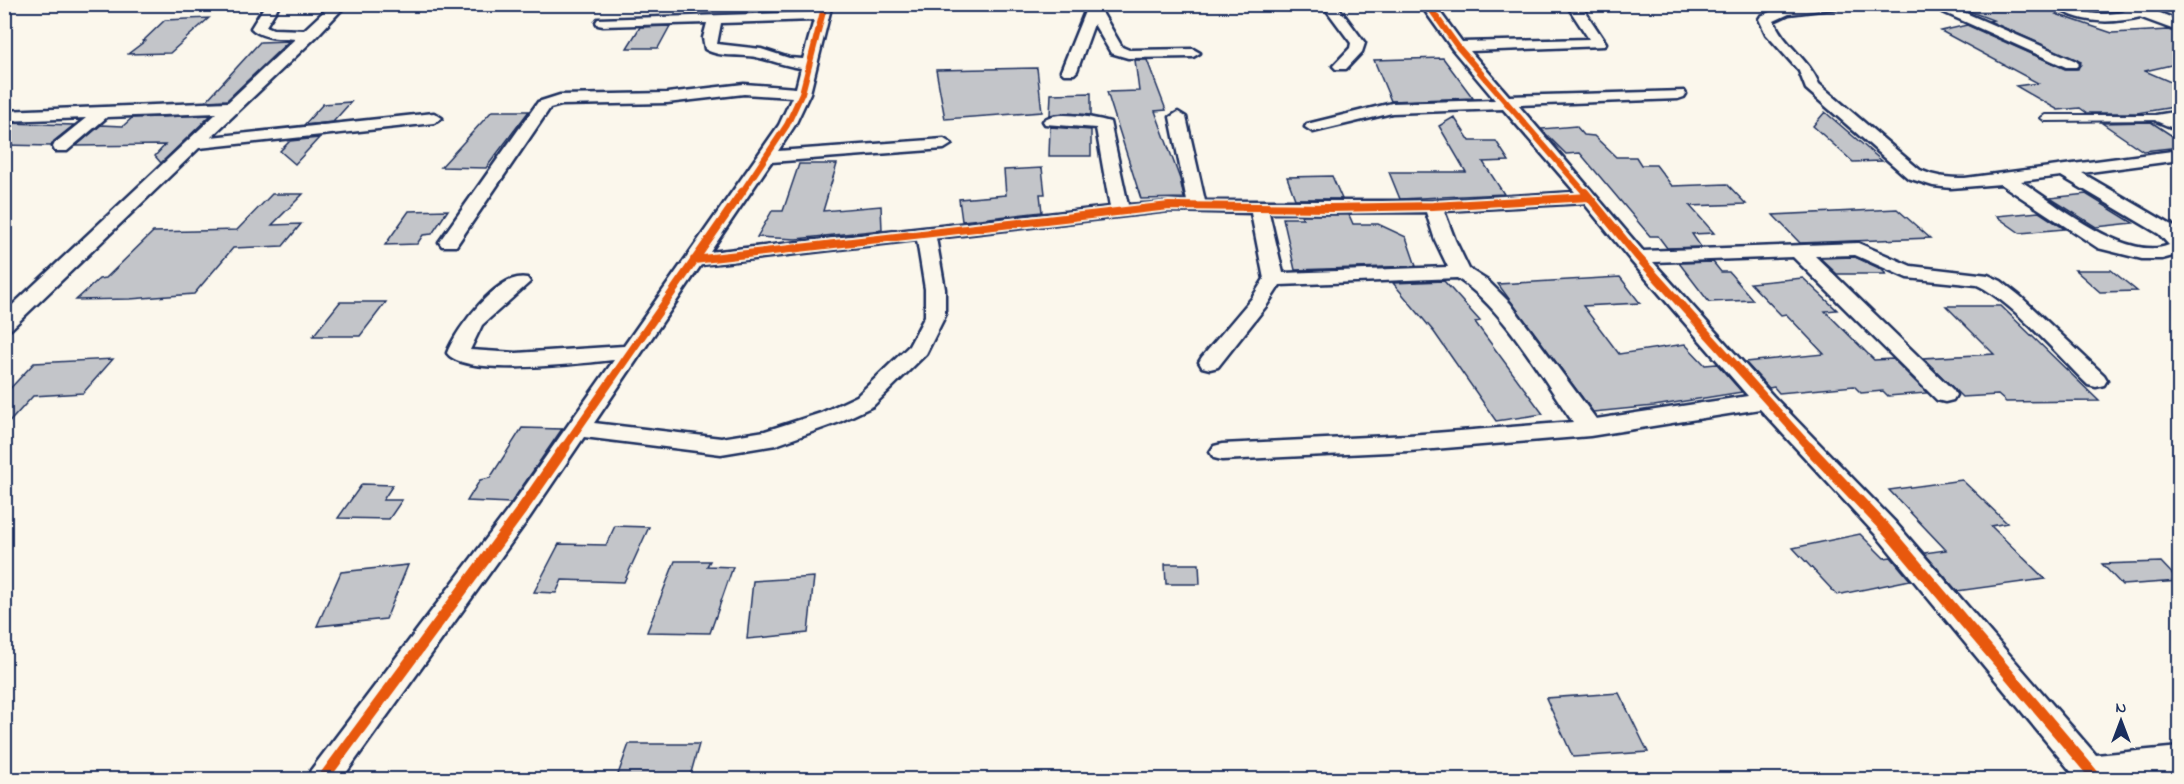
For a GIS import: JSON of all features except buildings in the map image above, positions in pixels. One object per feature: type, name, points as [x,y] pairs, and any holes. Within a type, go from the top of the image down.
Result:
[{"type":"street","points":[[270,4],[272,7],[258,28],[271,33],[310,35]]},
{"type":"street","points":[[4,325],[198,143],[340,4]]},
{"type":"street","points":[[1329,4],[1358,43],[1358,48],[1341,66]]},
{"type":"street","points":[[1427,4],[1458,47],[1589,197],[1638,257],[1765,401],[1885,528],[2093,774],[2180,761]]},
{"type":"street","points":[[1458,47],[1599,43],[1599,39],[1573,4]]},
{"type":"street","points":[[1932,4],[2071,64]]},
{"type":"street","points":[[2068,4],[2067,8],[2094,19],[2129,7],[2180,27]]},
{"type":"street","points":[[1830,5],[1786,10],[1766,19],[1771,31],[1806,70],[1812,86],[1914,174],[1924,179],[1937,183],[1958,183],[2180,155]]},
{"type":"street","points":[[1094,8],[1116,50],[1128,54],[1193,53]]},
{"type":"street","points":[[1068,71],[1094,8]]},
{"type":"street","points":[[322,780],[579,429],[787,125],[801,93],[824,10],[715,19],[603,22]]},
{"type":"street","points":[[715,19],[710,46],[717,50],[761,53],[787,62],[809,64]]},
{"type":"street","points":[[449,242],[544,105],[560,100],[667,98],[744,89],[801,93]]},
{"type":"street","points":[[1313,128],[1392,108],[1678,94]]},
{"type":"street","points":[[4,116],[235,107]]},
{"type":"street","points":[[61,147],[102,113]]},
{"type":"street","points":[[2162,118],[2180,116]]},
{"type":"street","points":[[1178,117],[1197,206]]},
{"type":"street","points":[[198,143],[434,118]]},
{"type":"street","points":[[2162,118],[2180,126]]},
{"type":"street","points":[[1051,121],[1084,121],[1104,125],[1120,210]]},
{"type":"street","points":[[766,157],[944,144]]},
{"type":"street","points":[[2004,178],[2105,244],[2124,250],[2147,253],[2172,252],[2180,247],[2166,230],[2064,170]]},
{"type":"street","points":[[694,260],[1120,210],[1197,206],[1331,208],[1433,206],[1589,197]]},
{"type":"street","points":[[1433,206],[1445,240],[1461,272],[1481,285],[1503,307],[1590,428]]},
{"type":"street","points":[[1210,362],[1260,301],[1274,279],[1258,207]]},
{"type":"street","points":[[579,429],[721,446],[768,439],[829,418],[865,401],[918,349],[935,316],[934,289],[926,234]]},
{"type":"street","points":[[1638,257],[1858,249],[1907,272],[1981,279],[1994,285],[2013,300],[2096,380]]},
{"type":"street","points":[[1797,250],[1946,395]]},
{"type":"street","points":[[1274,279],[1461,272]]},
{"type":"street","points":[[520,282],[471,324],[463,335],[459,352],[468,358],[507,360],[631,352]]},
{"type":"street","points":[[1222,452],[1409,443],[1590,428],[1765,401]]},
{"type":"lane","points":[[2045,118],[2162,118]]},
{"type":"cycle path","points":[[322,780],[520,512],[787,125],[802,93],[825,4]]},
{"type":"cycle path","points":[[1427,4],[1458,47],[1589,197],[1638,257],[1765,401],[1885,528],[2098,780]]},
{"type":"cycle path","points":[[694,260],[1169,206],[1331,208],[1433,206],[1589,197]]}]
